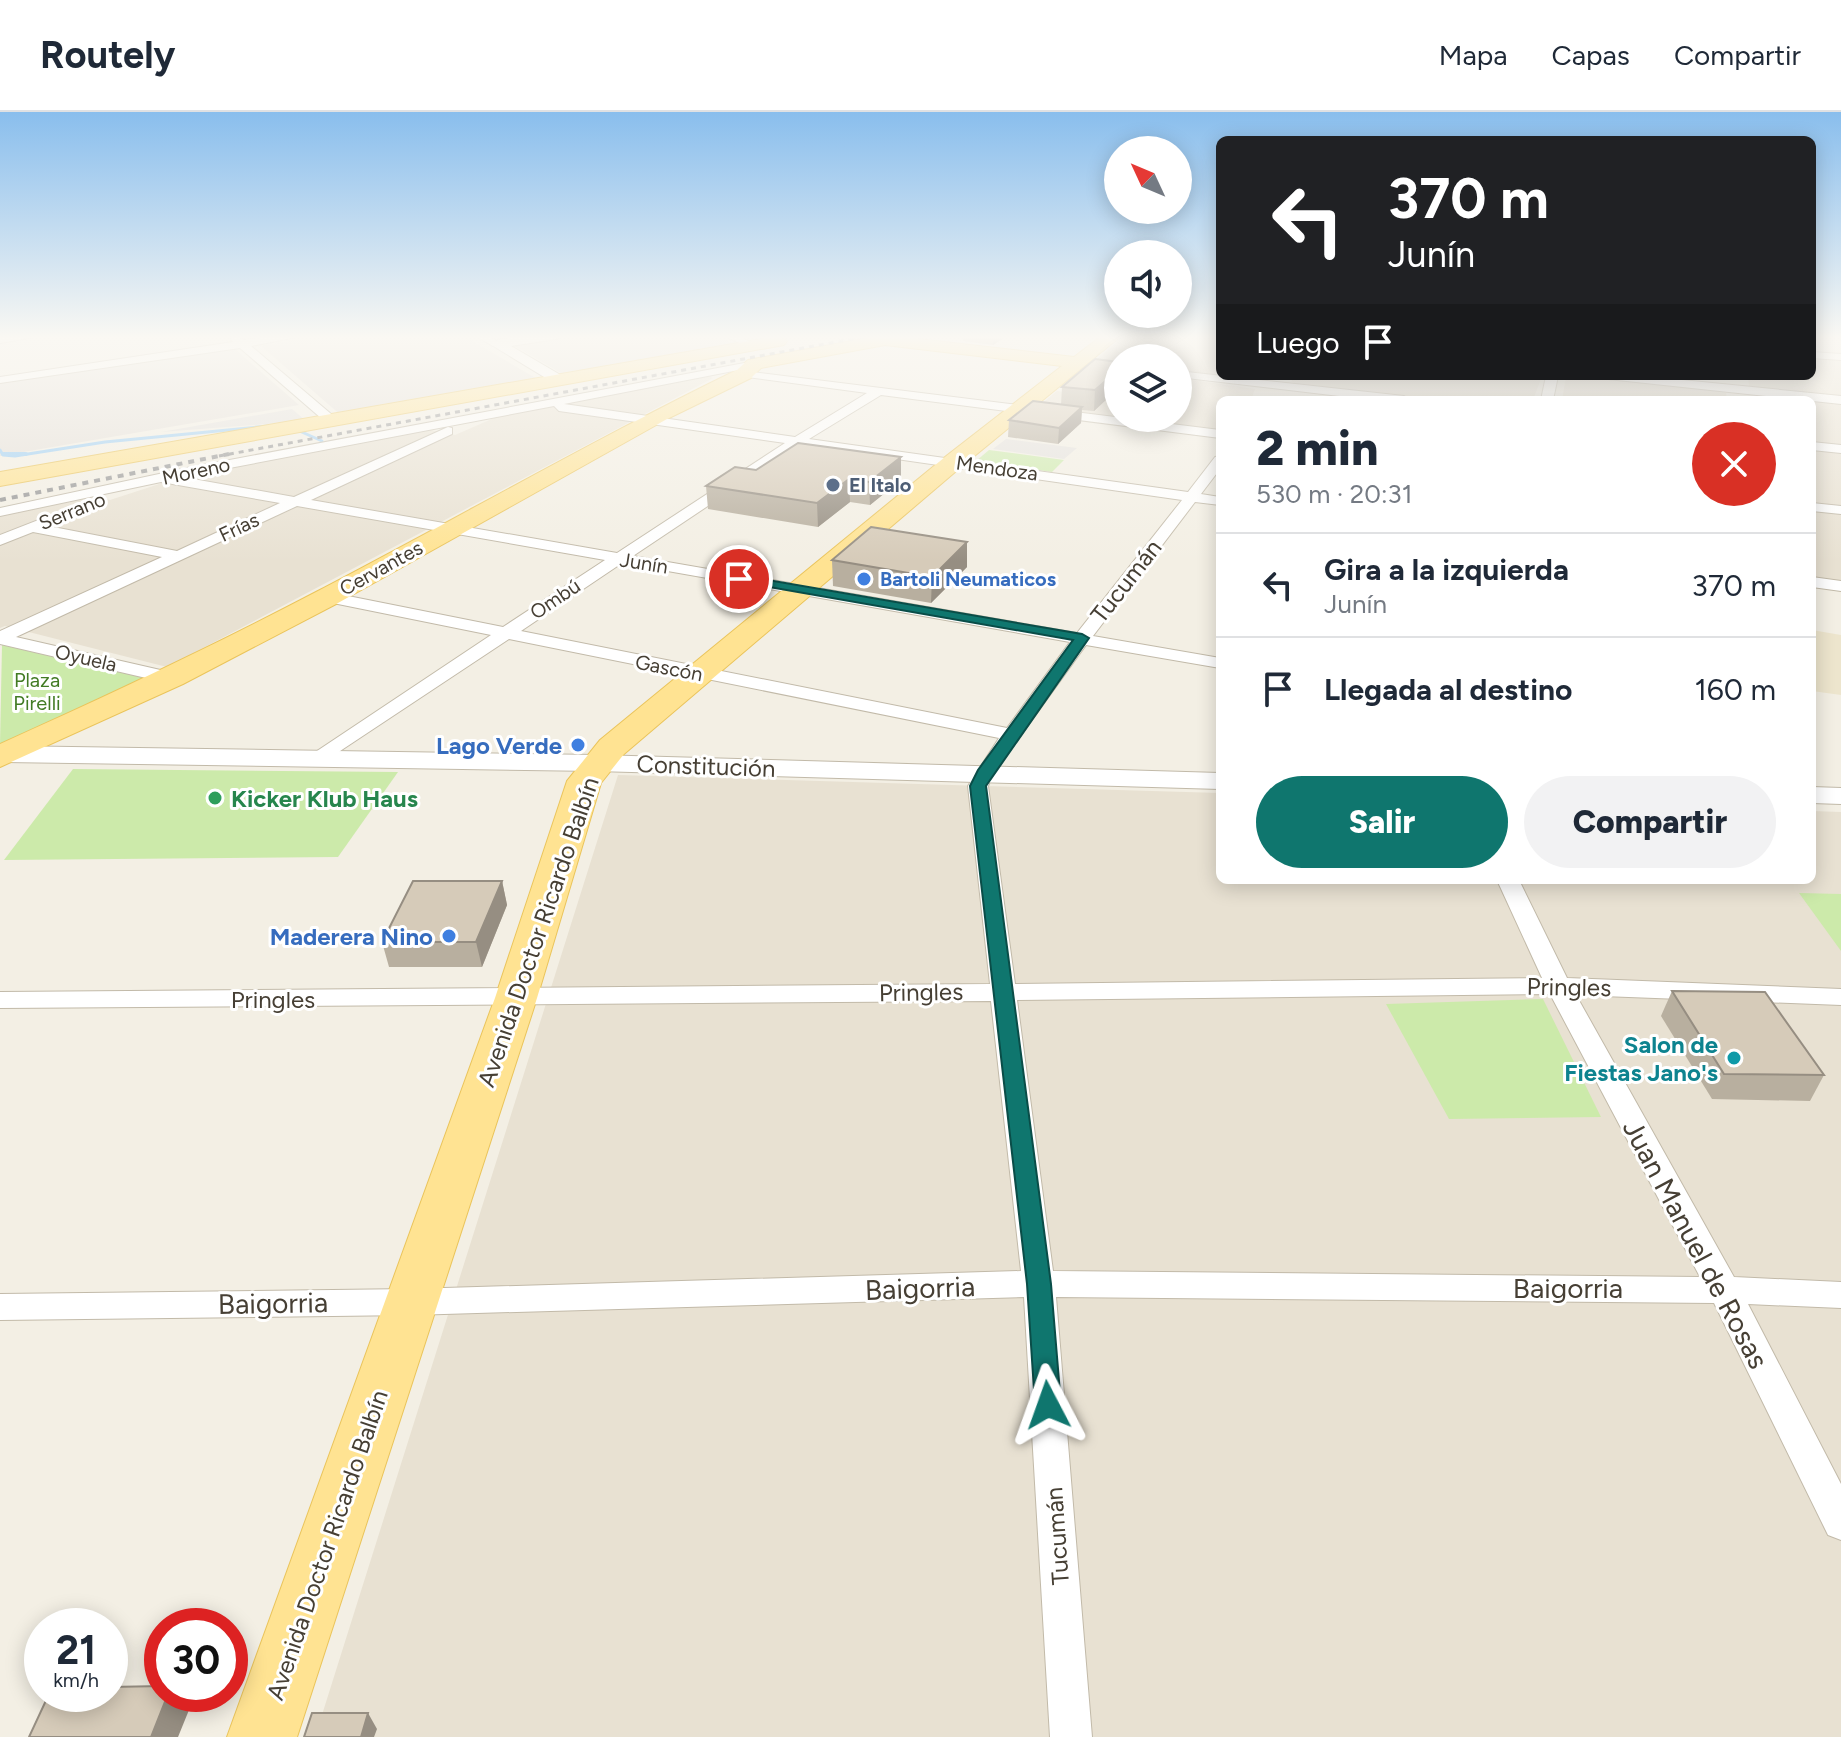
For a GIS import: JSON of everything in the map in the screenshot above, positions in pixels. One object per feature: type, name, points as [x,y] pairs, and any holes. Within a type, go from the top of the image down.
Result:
[{"type":"main road","points":[[0,479],[393,411]]},
{"type":"main road","name":"Cervantes","points":[[2,755],[172,678],[328,597],[667,411]]},
{"type":"main road","name":"Avenida Doctor Ricardo Balbín","points":[[262,1737],[516,998],[584,781],[596,763],[800,589],[1020,411]]},
{"type":"main road","points":[[63,755],[72,737],[120,702]]},
{"type":"street","points":[[320,411],[333,422]]},
{"type":"street","name":"Moreno","points":[[0,512],[506,411]]},
{"type":"street","name":"Mendoza","points":[[586,411],[1216,500]]},
{"type":"street","name":"Ombú","points":[[315,759],[846,411]]},
{"type":"street","points":[[1028,411],[1216,434]]},
{"type":"street","name":"Frías","points":[[0,638],[478,417]]},
{"type":"street","points":[[1816,446],[1841,449]]},
{"type":"street","name":"Tucumán","points":[[1071,1737],[1039,1284],[978,786],[983,774],[1082,638],[1216,465]]},
{"type":"street","name":"Junín","points":[[162,478],[1216,662]]},
{"type":"street","name":"Serrano","points":[[0,540],[143,482]]},
{"type":"street","points":[[1816,507],[1841,510]]},
{"type":"street","points":[[31,527],[176,555]]},
{"type":"street","points":[[1816,583],[1841,586]]},
{"type":"street","name":"Gascón","points":[[328,597],[1012,735]]},
{"type":"street","name":"Oyuela","points":[[0,638],[172,678]]},
{"type":"street","name":"Constitución","points":[[2,755],[596,763],[1216,781]]},
{"type":"street","points":[[1816,795],[1841,796]]},
{"type":"street","name":"Juan Manuel de Rosas","points":[[1510,884],[1558,986],[1724,1290],[1841,1522]]},
{"type":"street","name":"Pringles","points":[[0,1000],[516,998],[1558,986],[1841,997]]},
{"type":"street","name":"Baigorria","points":[[0,1307],[411,1302],[1039,1284],[1724,1290],[1841,1295]]},
{"type":"shaded area","points":[[0,411],[265,411],[0,456]]},
{"type":"shaded area","points":[[282,411],[294,411],[306,421],[161,432]]},
{"type":"shaded area","points":[[336,411],[376,411],[343,417]]},
{"type":"shaded area","points":[[523,411],[651,411],[167,667],[5,626],[0,628],[0,515],[88,495],[110,500],[190,474],[426,429],[455,435],[501,415]]},
{"type":"shaded area","points":[[1059,411],[1104,411],[1104,416]]},
{"type":"shaded area","points":[[1192,411],[1216,411],[1216,430],[1192,428]]},
{"type":"shaded area","points":[[1816,411],[1841,411],[1841,447],[1816,444]]},
{"type":"shaded area","points":[[1006,439],[1077,448],[1064,459],[993,449]]},
{"type":"shaded area","points":[[1816,448],[1841,451],[1841,508],[1816,505]]},
{"type":"shaded area","points":[[1816,509],[1841,512],[1841,584],[1816,581]]},
{"type":"shaded area","points":[[1816,631],[1841,635],[1841,695],[1816,692]]},
{"type":"shaded area","points":[[618,775],[1216,793],[1216,884],[1816,884],[1816,811],[1841,812],[1841,1737],[315,1737]]},
{"type":"green space","points":[[989,450],[1064,460],[1052,472],[976,461]]},
{"type":"green space","name":"Plaza Pirelli","points":[[2,645],[154,680],[0,744]]},
{"type":"green space","name":"Kicker Klub Haus","points":[[73,769],[398,772],[338,857],[4,860]]},
{"type":"green space","points":[[1799,893],[1841,894],[1841,951]]},
{"type":"green space","points":[[1543,999],[1601,1117],[1449,1119],[1386,1004]]},
{"type":"building","points":[[1021,411],[1078,411],[1059,428],[1009,420]]},
{"type":"building","points":[[798,443],[901,457],[869,482],[849,479],[817,503],[706,486],[735,467],[756,470]]},
{"type":"building","points":[[871,527],[967,542],[932,577],[832,560]]},
{"type":"building","points":[[413,881],[502,881],[476,942],[382,942]]},
{"type":"building","points":[[1672,991],[1765,992],[1824,1075],[1724,1074]]},
{"type":"building","points":[[144,1686],[144,1712],[161,1712],[151,1737],[29,1737],[41,1712],[128,1712],[128,1687]]},
{"type":"building","points":[[312,1713],[368,1713],[361,1737],[304,1737]]},
{"type":"waterway","points":[[0,450],[3,455],[15,456],[105,442],[268,426]]},
{"type":"waterway","points":[[295,429],[322,441]]},
{"type":"waterway","points":[[3,454],[26,454]]},
{"type":"railway","points":[[220,456],[463,411]]},
{"type":"railway","points":[[220,456],[229,454]]},
{"type":"railway","points":[[0,500],[220,456]]},
{"type":"place","name":"El Italo","points":[[833,485]]},
{"type":"place","name":"Bartoli Neumaticos","points":[[864,579]]},
{"type":"place","name":"Lago Verde","points":[[578,745]]},
{"type":"place","name":"Kicker Klub Haus","points":[[215,798]]},
{"type":"place","name":"Maderera Nino","points":[[449,936]]},
{"type":"place","name":"Salon de Fiestas Jano's","points":[[1734,1058]]},
{"type":"route","points":[[739,579],[1082,638],[983,774],[978,786],[1039,1284],[1048,1405]]}]
